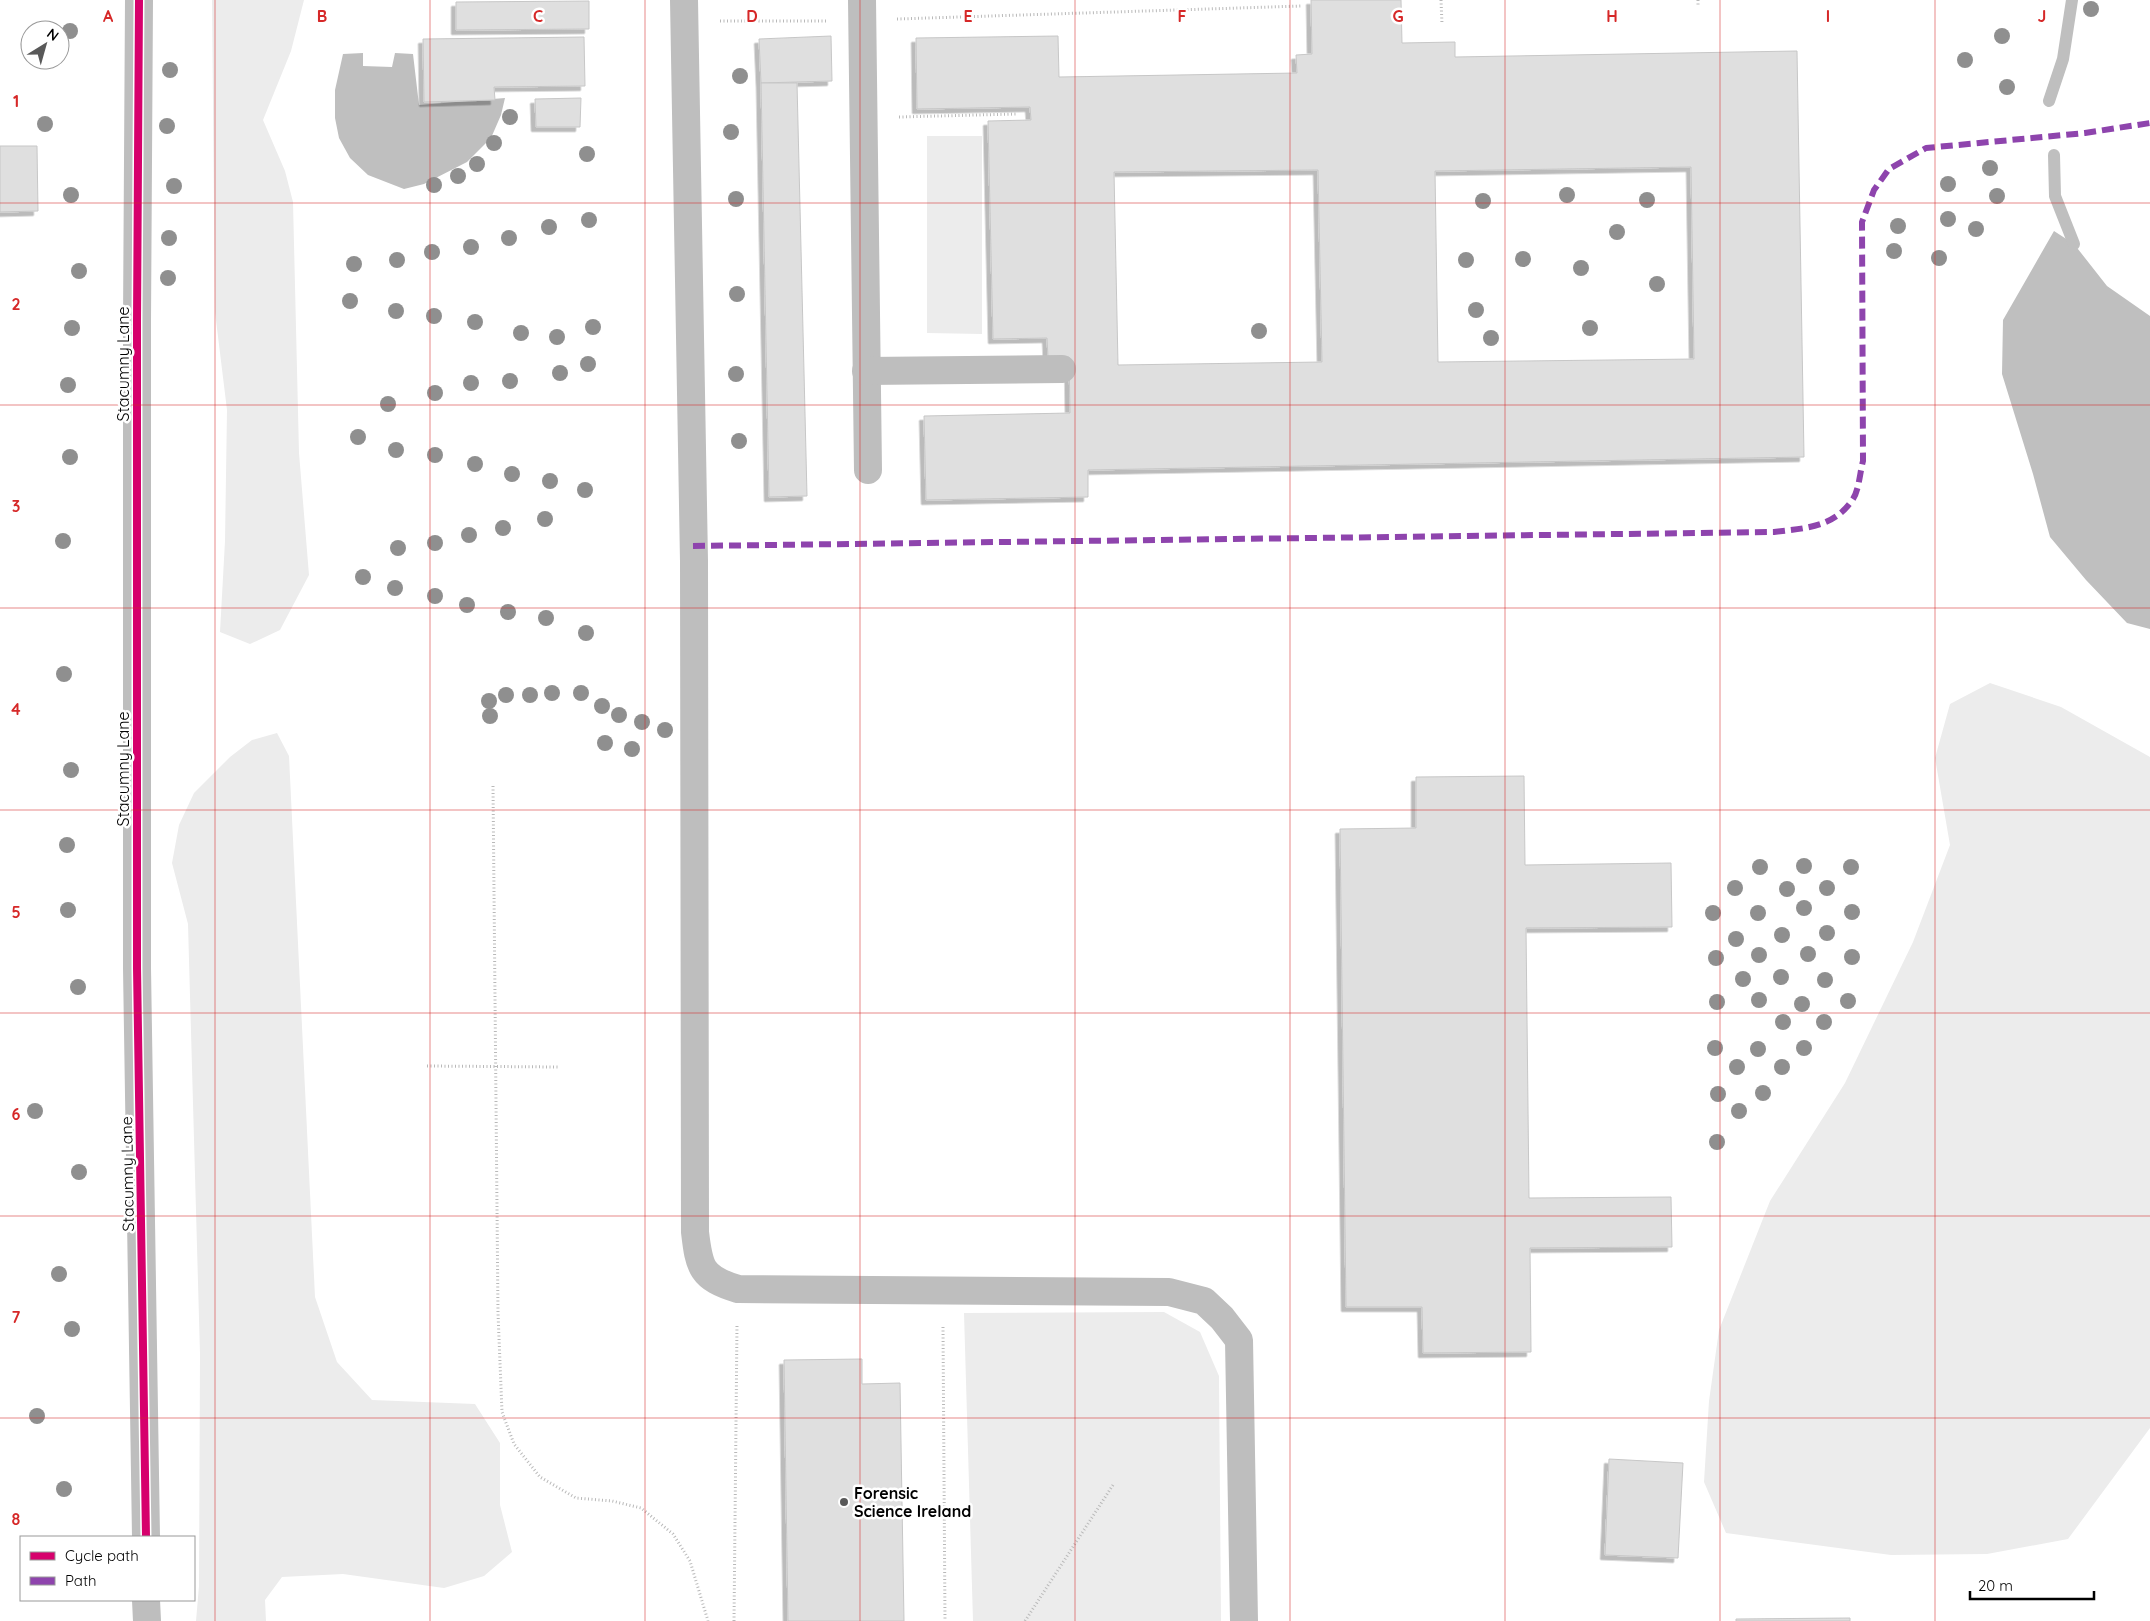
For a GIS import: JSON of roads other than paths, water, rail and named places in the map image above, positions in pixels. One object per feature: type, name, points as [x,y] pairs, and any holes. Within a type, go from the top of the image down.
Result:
[{"type":"street","name":"Stacumny Lane","points":[[139,0],[137,968],[146,1536]]},
{"type":"street","points":[[862,10],[868,470]]},
{"type":"street","points":[[684,11],[694,561],[695,1232],[698,1262],[717,1283],[738,1289],[1169,1292],[1204,1301],[1222,1318],[1239,1340],[1244,1621]]},
{"type":"street","points":[[866,372],[1062,369]]},
{"type":"street","points":[[146,1601],[146,1621]]},
{"type":"waterway","points":[[2049,101],[2063,59],[2072,0]]},
{"type":"waterway","points":[[2054,155],[2055,196],[2074,244]]},
{"type":"place","name":"Forensic Science Ireland","points":[[844,1502]]}]
